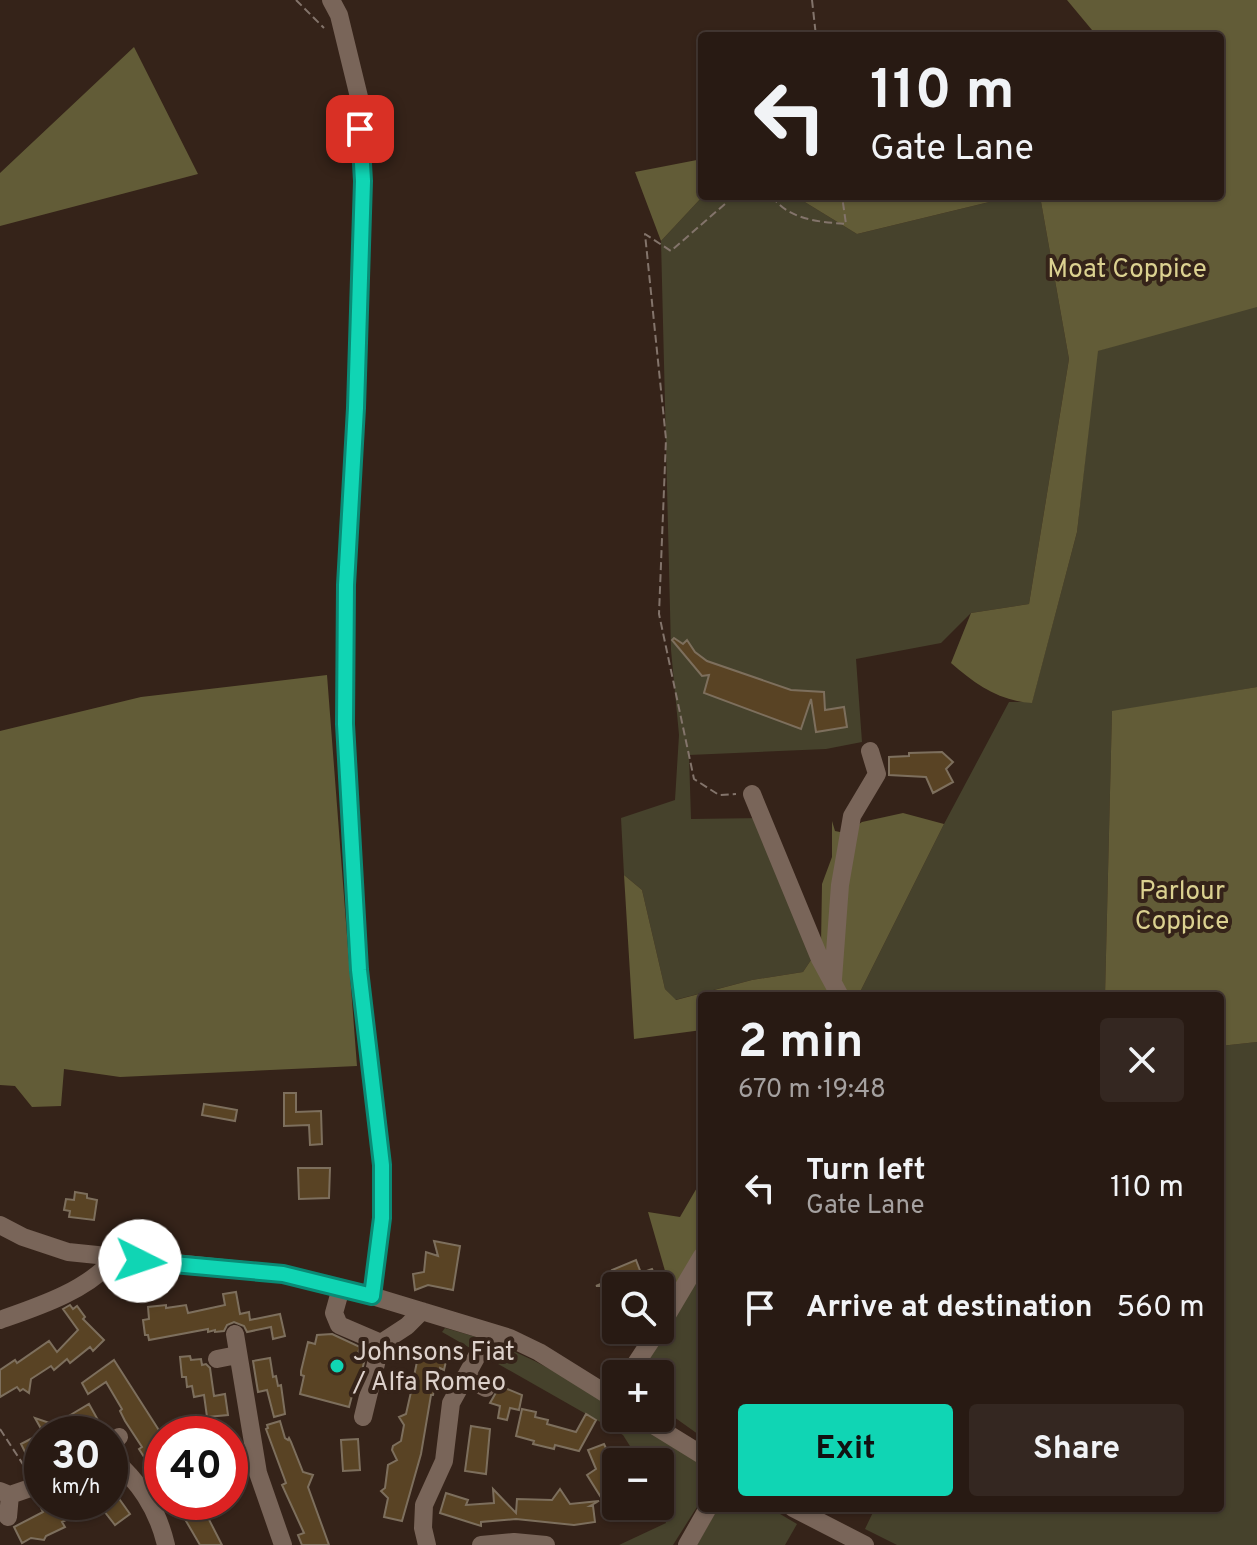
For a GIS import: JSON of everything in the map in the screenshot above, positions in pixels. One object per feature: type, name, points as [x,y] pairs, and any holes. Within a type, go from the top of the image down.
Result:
[{"type":"street","points":[[331,0],[339,15],[359,97],[363,181],[356,408],[346,585],[345,724],[359,970],[382,1165],[382,1218],[372,1296]]},
{"type":"street","points":[[837,988],[840,885],[852,816],[877,774],[870,751]]},
{"type":"street","points":[[752,794],[820,959],[837,988]]},
{"type":"street","points":[[0,1225],[23,1237],[68,1252],[283,1274],[372,1296],[510,1338],[602,1389]]},
{"type":"street","points":[[0,1320],[99,1276],[114,1259]]},
{"type":"street","points":[[674,1303],[698,1263]]},
{"type":"street","points":[[341,1288],[334,1313],[339,1325],[381,1343]]},
{"type":"street","points":[[363,1417],[381,1343],[407,1326],[422,1311]]},
{"type":"street","points":[[235,1334],[258,1473],[283,1545]]},
{"type":"street","points":[[217,1359],[237,1355]]},
{"type":"street","points":[[427,1545],[423,1528],[424,1505],[444,1461],[451,1403],[477,1356]]},
{"type":"street","points":[[465,1377],[486,1388]]},
{"type":"street","points":[[665,1432],[698,1453]]},
{"type":"street","points":[[128,1473],[154,1506],[166,1545]]},
{"type":"street","points":[[5,1493],[8,1517]]},
{"type":"street","points":[[687,1545],[706,1512]]},
{"type":"street","points":[[800,1512],[854,1543]]},
{"type":"street","points":[[481,1545],[514,1542],[539,1545]]},
{"type":"path","points":[[296,0],[324,27]]},
{"type":"path","points":[[812,0],[816,32]]},
{"type":"path","points":[[729,200],[671,251],[645,234],[666,439],[659,614],[694,779],[719,795],[752,794]]},
{"type":"path","points":[[775,200],[778,205],[813,222],[846,224],[843,200]]},
{"type":"path","points":[[0,1429],[24,1463]]},
{"type":"shaded area","points":[[699,200],[802,200],[857,234],[997,200],[1041,200],[1069,359],[1029,604],[971,613],[941,643],[856,659],[862,742],[826,749],[689,755],[691,819],[769,818],[821,945],[803,972],[752,980],[675,1000],[665,989],[642,890],[624,875],[621,818],[675,800],[679,735],[671,650],[661,241]]},
{"type":"shaded area","points":[[1257,303],[1257,687],[1112,712],[1105,992],[860,992],[1009,702],[1032,702],[1077,532],[1097,351]]},
{"type":"shaded area","points":[[1257,1042],[1257,1545],[897,1545],[865,1529],[873,1512],[1224,1512],[1224,1046]]},
{"type":"shaded area","points":[[698,1276],[698,1434],[674,1417],[674,1360],[647,1360],[656,1344],[674,1344],[674,1316]]},
{"type":"shaded area","points":[[445,1328],[492,1343],[554,1371],[602,1400],[602,1423],[442,1332]]},
{"type":"shaded area","points":[[618,1432],[651,1432],[698,1462],[698,1505],[673,1545],[619,1545],[666,1523],[665,1520],[674,1520],[674,1448],[631,1448]]},
{"type":"shaded area","points":[[716,1512],[777,1512],[797,1524],[785,1545],[697,1545]]},
{"type":"green space","name":"Moat Coppice","points":[[1067,0],[1257,0],[1257,307],[1098,351],[1077,532],[1032,703],[1020,702],[989,690],[951,663],[971,613],[1029,604],[1069,359],[1041,200],[1224,200],[1224,32],[1094,32]]},
{"type":"green space","points":[[134,47],[198,174],[0,226],[0,173]]},
{"type":"green space","points":[[698,160],[699,200],[661,241],[635,172]]},
{"type":"green space","points":[[802,200],[997,200],[857,234]]},
{"type":"green space","points":[[327,675],[357,1066],[120,1077],[64,1069],[61,1106],[32,1107],[15,1086],[0,1085],[0,731],[141,697]]},
{"type":"green space","name":"Parlour Coppice","points":[[1257,687],[1257,1042],[1224,1046],[1224,992],[1105,992],[1112,711]]},
{"type":"green space","points":[[903,813],[944,824],[860,992],[706,992],[752,980],[803,972],[821,945],[822,884],[832,857],[832,821],[835,831],[845,833],[862,822]]},
{"type":"green space","points":[[624,875],[642,890],[665,989],[676,1000],[698,994],[698,1031],[634,1039]]},
{"type":"green space","points":[[698,1186],[698,1273],[674,1293],[674,1272],[665,1272],[648,1212],[680,1217]]},
{"type":"building","points":[[674,638],[683,644],[687,640],[695,652],[707,661],[791,690],[824,692],[825,710],[844,707],[847,727],[816,732],[811,699],[801,729],[704,693],[709,675],[702,676],[672,640]]},
{"type":"building","points":[[942,752],[953,762],[946,769],[953,782],[933,793],[926,777],[889,775],[889,757]]},
{"type":"building","points":[[284,1093],[296,1093],[296,1112],[321,1111],[322,1144],[310,1145],[309,1125],[284,1126]]},
{"type":"building","points":[[204,1104],[237,1110],[235,1121],[202,1115]]},
{"type":"building","points":[[298,1168],[330,1168],[329,1198],[299,1199]]},
{"type":"building","points":[[75,1192],[97,1200],[94,1220],[69,1217],[70,1211],[64,1210],[66,1199],[74,1200]]},
{"type":"building","points":[[434,1241],[460,1246],[453,1290],[428,1285],[415,1290],[413,1274],[424,1272],[426,1252],[438,1256]]},
{"type":"building","points":[[636,1260],[641,1272],[613,1272]]},
{"type":"building","points":[[236,1292],[240,1314],[249,1312],[250,1320],[280,1314],[285,1336],[273,1339],[271,1327],[247,1332],[244,1326],[234,1322],[227,1325],[224,1331],[208,1332],[208,1329],[149,1340],[145,1335],[143,1320],[149,1319],[148,1307],[186,1305],[188,1313],[225,1305],[223,1294]]},
{"type":"building","points":[[70,1305],[73,1309],[77,1306],[85,1317],[83,1319],[104,1340],[93,1351],[90,1347],[70,1363],[67,1359],[54,1370],[51,1366],[31,1379],[29,1393],[17,1387],[0,1397],[0,1370],[15,1360],[17,1363],[49,1341],[57,1352],[78,1330],[63,1309]]},
{"type":"building","name":"Johnsons Fiat / Alfa Romeo","points":[[332,1334],[360,1347],[358,1353],[366,1355],[349,1407],[300,1394],[304,1376],[301,1371],[308,1342],[315,1344],[317,1335]]},
{"type":"building","points":[[431,1344],[449,1348],[444,1370],[440,1368],[431,1395],[421,1454],[402,1521],[384,1517],[388,1498],[381,1491],[385,1488],[388,1465],[397,1460],[392,1450],[401,1441],[404,1425],[399,1417],[406,1414],[411,1392],[407,1385],[413,1381],[418,1357],[427,1359]]},
{"type":"building","points":[[180,1357],[201,1359],[202,1365],[210,1368],[214,1396],[225,1394],[228,1415],[207,1416],[204,1395],[194,1397],[192,1386],[187,1387],[186,1377],[182,1377]]},
{"type":"building","points":[[270,1358],[273,1377],[276,1376],[278,1386],[281,1385],[285,1414],[274,1417],[267,1390],[258,1392],[253,1361]]},
{"type":"building","points":[[114,1360],[150,1416],[144,1416],[144,1457],[139,1449],[142,1447],[128,1426],[128,1416],[122,1416],[122,1409],[106,1382],[88,1394],[82,1383]]},
{"type":"building","points":[[505,1388],[522,1395],[519,1410],[510,1408],[507,1420],[498,1418],[500,1406],[490,1403],[498,1389]]},
{"type":"building","points":[[89,1404],[96,1416],[69,1416]]},
{"type":"building","points":[[522,1409],[536,1412],[535,1417],[548,1420],[547,1424],[576,1432],[586,1414],[596,1420],[579,1451],[555,1445],[554,1449],[516,1436]]},
{"type":"building","points":[[280,1421],[285,1438],[289,1438],[303,1472],[313,1475],[308,1487],[329,1545],[302,1545],[298,1535],[304,1533],[282,1485],[286,1483],[266,1429],[267,1425]]},
{"type":"building","points":[[471,1426],[490,1429],[486,1474],[465,1471]]},
{"type":"building","points":[[358,1439],[360,1470],[343,1471],[341,1440]]},
{"type":"building","points":[[604,1444],[606,1448],[602,1448],[602,1499],[587,1475],[596,1469],[588,1450]]},
{"type":"building","points":[[493,1489],[516,1513],[517,1499],[552,1500],[560,1489],[570,1504],[599,1501],[590,1506],[593,1506],[595,1522],[574,1525],[516,1519],[481,1522],[481,1526],[440,1513],[446,1493],[468,1500],[466,1505],[494,1503]]},
{"type":"building","points":[[28,1520],[66,1520],[62,1522],[65,1527],[44,1540],[31,1538],[22,1543],[14,1527]]},
{"type":"building","points":[[185,1520],[209,1520],[222,1545],[200,1545]]},
{"type":"place","name":"Johnsons Fiat / Alfa Romeo","points":[[337,1366]]},
{"type":"route","points":[[140,1261],[283,1274],[372,1296],[382,1218],[382,1165],[359,970],[345,724],[346,585],[356,408],[363,181],[360,129]]}]
